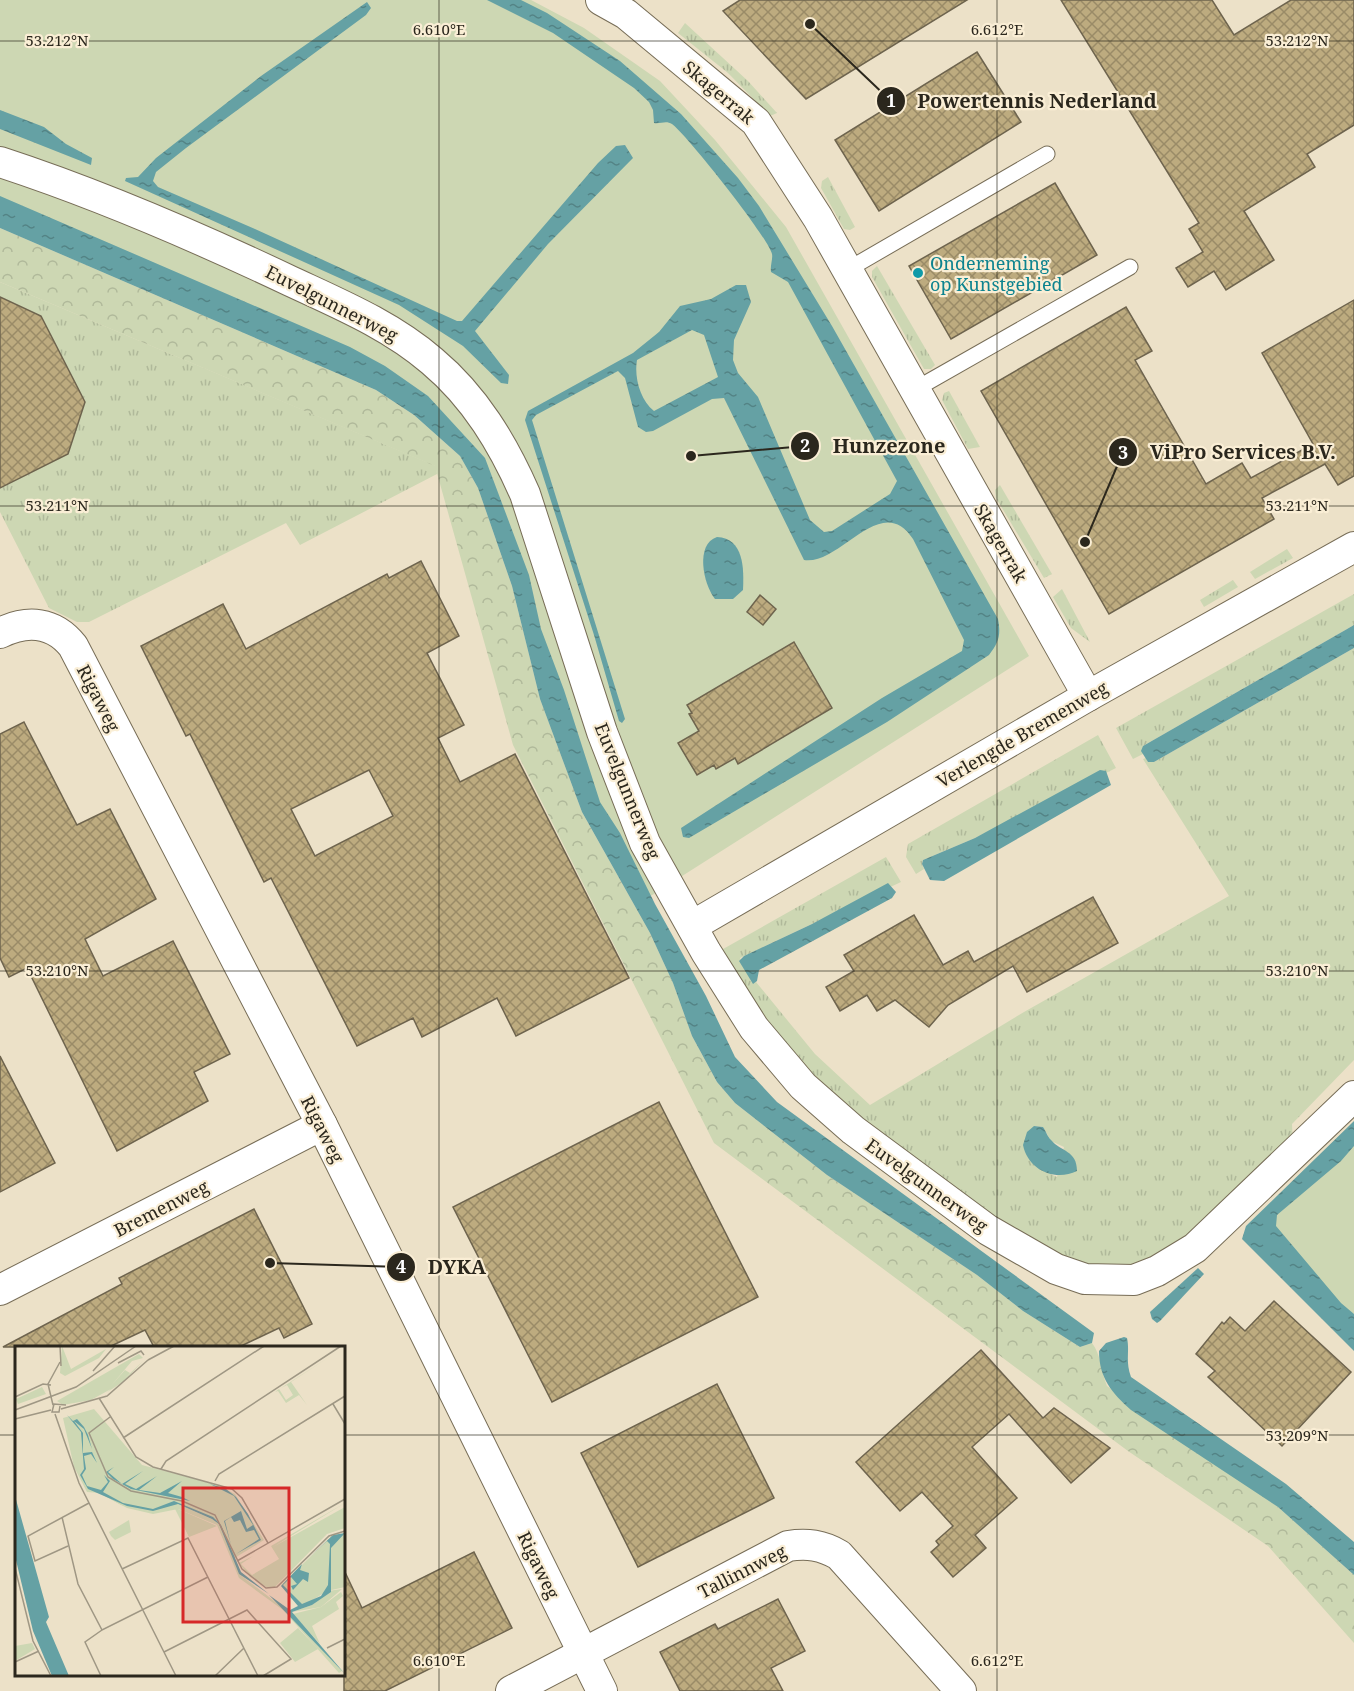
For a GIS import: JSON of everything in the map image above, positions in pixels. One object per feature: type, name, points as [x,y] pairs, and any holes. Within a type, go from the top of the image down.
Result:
[{"type":"street","name":"Skagerrak","points":[[601,0],[626,14],[756,122],[818,218],[1088,696]]},
{"type":"street","name":"Euvelgunnerweg","points":[[0,162],[55,180],[231,253],[362,314],[411,344],[455,382],[488,424],[511,463],[525,494],[602,732],[641,832],[692,926],[754,1028],[803,1086],[853,1130],[988,1230],[1056,1269],[1085,1279],[1134,1280],[1176,1261],[1195,1248],[1354,1096]]},
{"type":"street","name":"Verlengde Bremenweg","points":[[692,926],[1088,696],[1354,547]]},
{"type":"street","name":"Rigaweg","points":[[0,633],[16,625],[43,625],[66,637],[74,646],[322,1125],[602,1691]]},
{"type":"street","name":"Bremenweg","points":[[0,1290],[322,1125]]},
{"type":"street","name":"Tallinnweg","points":[[511,1691],[788,1546],[804,1544],[819,1546],[839,1555],[961,1691]]},
{"type":"lane","points":[[847,270],[1047,154]]},
{"type":"lane","points":[[914,390],[1130,267]]},
{"type":"green space","points":[[0,0],[531,0],[584,28],[660,81],[715,140],[786,227],[1029,656],[638,904],[523,612],[475,468],[388,391],[0,220]]},
{"type":"green space","points":[[685,23],[748,81],[777,113],[770,116],[728,73],[678,33]]},
{"type":"green space","points":[[828,177],[855,227],[850,230],[844,229],[821,188],[822,181]]},
{"type":"green space","points":[[0,228],[376,390],[414,415],[460,456],[478,488],[512,586],[540,699],[582,812],[650,933],[673,983],[692,1036],[717,1082],[735,1103],[827,1175],[977,1275],[1023,1311],[1080,1347],[1092,1343],[1107,1386],[1278,1507],[1354,1575],[1354,1643],[1268,1546],[1128,1451],[714,1143],[513,745],[435,466],[0,282]]},
{"type":"green space","points":[[877,266],[935,365],[931,369],[924,369],[872,277],[872,271]]},
{"type":"green space","points":[[0,282],[436,466],[437,474],[300,545],[286,523],[89,622],[77,622],[49,608],[0,512]]},
{"type":"green space","points":[[949,391],[980,447],[968,449],[942,400],[944,393]]},
{"type":"green space","points":[[1000,485],[1052,574],[1044,578],[996,498],[995,490]]},
{"type":"green space","points":[[1287,549],[1293,558],[1255,579],[1250,572]]},
{"type":"green space","points":[[1233,580],[1238,587],[1204,607],[1200,600]]},
{"type":"green space","points":[[1062,589],[1090,642],[1071,628],[1053,597]]},
{"type":"green space","points":[[1354,594],[1354,625],[1143,746],[1143,754],[1133,759],[1116,728]]},
{"type":"green space","points":[[1354,648],[1354,1060],[1292,1124],[1293,1145],[1153,1264],[1087,1271],[993,1223],[809,1080],[716,953],[886,857],[901,882],[740,958],[753,983],[756,982],[815,1054],[870,1105],[1024,1012],[1229,896],[1143,759],[1154,762]],"holes":[[[1034,1126],[1043,1127],[1051,1141],[1064,1147],[1057,1177],[1040,1169]]]},
{"type":"green space","points":[[1098,735],[1116,768],[975,838],[923,860],[924,869],[916,874],[906,857],[908,844]]},
{"type":"green space","points":[[1354,1130],[1354,1330],[1251,1233]]},
{"type":"water","points":[[487,0],[521,0],[547,13],[620,61],[681,114],[738,178],[759,206],[832,326],[998,619],[998,638],[989,655],[887,722],[689,838],[683,837],[681,828],[882,698],[962,651],[964,640],[913,539],[901,526],[888,522],[874,526],[818,559],[804,560],[724,398],[712,399],[653,431],[646,432],[638,427],[625,378],[618,371],[536,415],[532,420],[625,719],[622,723],[619,721],[525,420],[528,411],[633,353],[659,332],[680,306],[711,299],[736,285],[746,285],[751,302],[734,340],[733,360],[738,373],[758,397],[810,520],[824,532],[832,531],[890,494],[897,481],[788,282],[771,272],[772,254],[767,244],[726,186],[672,124],[654,123],[653,110],[649,102],[634,88],[553,33]],"holes":[[[692,330],[704,335],[718,377],[654,411],[645,401],[639,388],[636,374],[637,360]]]},
{"type":"water","points":[[367,2],[371,8],[366,15],[186,148],[156,172],[153,181],[158,187],[457,321],[462,321],[598,163],[616,146],[625,145],[633,158],[548,244],[475,331],[509,375],[508,384],[501,383],[463,346],[399,305],[125,181],[126,178],[138,177],[156,158],[261,76]]},
{"type":"water","points":[[0,110],[44,127],[66,144],[92,158],[91,165],[0,129]]},
{"type":"water","points":[[0,196],[350,347],[385,366],[428,396],[485,458],[529,575],[541,629],[564,690],[600,802],[620,833],[655,904],[706,996],[735,1057],[777,1102],[1094,1333],[1092,1343],[1080,1347],[1023,1311],[977,1275],[827,1175],[735,1103],[717,1082],[692,1036],[673,983],[650,933],[582,812],[540,699],[512,586],[478,488],[460,456],[414,415],[376,390],[0,228]]},
{"type":"water","points":[[717,537],[733,543],[740,556],[743,590],[733,599],[715,599],[707,584],[703,565],[704,556],[710,541]]},
{"type":"water","points":[[1354,625],[1354,648],[1154,762],[1148,762],[1141,751],[1143,746]]},
{"type":"water","points":[[1100,770],[1106,771],[1111,785],[944,881],[930,880],[922,864],[923,860],[975,838]]},
{"type":"water","points":[[888,883],[896,892],[892,898],[759,970],[757,981],[753,984],[739,961],[744,956],[812,924]]},
{"type":"water","points":[[1354,1121],[1354,1146],[1341,1161],[1277,1215],[1276,1226],[1341,1303],[1354,1314],[1354,1351],[1242,1239],[1246,1226]]},
{"type":"water","points":[[1034,1126],[1043,1127],[1055,1144],[1071,1155],[1077,1171],[1069,1174],[1052,1174],[1036,1167],[1030,1161],[1023,1145],[1027,1132]]},
{"type":"water","points":[[1198,1268],[1204,1274],[1160,1321],[1157,1323],[1152,1319],[1150,1312]]},
{"type":"water","points":[[1127,1338],[1128,1366],[1131,1377],[1286,1484],[1354,1542],[1354,1575],[1278,1507],[1131,1410],[1118,1397],[1104,1377],[1099,1351],[1106,1343]]},
{"type":"building","points":[[740,0],[967,0],[806,99],[723,11]]},
{"type":"building","points":[[1061,0],[1212,0],[1234,35],[1291,0],[1354,0],[1354,125],[1307,154],[1315,167],[1244,211],[1274,260],[1226,290],[1214,271],[1188,287],[1176,268],[1203,252],[1189,229],[1199,223]]},
{"type":"building","points":[[977,52],[1021,122],[879,211],[835,140]]},
{"type":"building","points":[[1055,183],[1097,255],[951,339],[909,266]]},
{"type":"building","points":[[0,297],[41,316],[85,402],[68,454],[0,488]]},
{"type":"building","points":[[1354,300],[1354,476],[1338,485],[1325,464],[1262,498],[1274,519],[1109,614],[981,391],[1126,307],[1152,351],[1135,360],[1206,484],[1242,463],[1251,478],[1313,444],[1262,353]]},
{"type":"building","points":[[421,561],[459,636],[427,653],[464,725],[438,738],[460,782],[515,754],[629,978],[516,1036],[497,998],[422,1037],[413,1018],[357,1046],[271,878],[264,882],[190,734],[186,736],[141,646],[223,604],[246,649],[387,574],[389,578]],"holes":[[[369,770],[393,816],[315,856],[291,809]]]},
{"type":"building","points":[[760,595],[776,609],[763,625],[747,612]]},
{"type":"building","points":[[794,642],[832,708],[738,764],[735,758],[716,769],[714,765],[697,775],[678,743],[699,731],[689,714],[692,713],[687,705]]},
{"type":"building","points":[[24,722],[77,825],[110,809],[156,899],[85,939],[103,976],[173,941],[230,1054],[194,1072],[208,1101],[117,1151],[27,968],[9,977],[0,958],[0,734]]},
{"type":"building","points":[[1093,897],[1118,943],[1027,992],[1013,966],[948,1005],[929,1027],[895,1000],[877,1011],[867,995],[840,1011],[826,987],[854,971],[844,955],[914,915],[943,965],[968,951],[974,962]]},
{"type":"building","points":[[0,1056],[55,1163],[0,1192]]},
{"type":"building","points":[[659,1102],[758,1297],[552,1402],[453,1207]]},
{"type":"building","points":[[254,1209],[312,1324],[284,1338],[279,1328],[241,1346],[153,1346],[145,1330],[111,1346],[3,1347],[122,1284],[119,1278]]},
{"type":"building","points":[[1274,1301],[1351,1372],[1282,1446],[1208,1377],[1215,1371],[1196,1354],[1222,1322],[1224,1324],[1230,1317],[1245,1331]]},
{"type":"building","points":[[981,1350],[1043,1418],[1054,1408],[1110,1448],[1071,1483],[1009,1414],[972,1447],[1017,1498],[975,1535],[986,1548],[953,1577],[931,1552],[939,1545],[936,1541],[953,1526],[922,1492],[900,1511],[856,1462]]},
{"type":"building","points":[[717,1384],[774,1498],[638,1567],[581,1453]]},
{"type":"building","points":[[474,1552],[512,1628],[385,1691],[344,1691],[345,1572],[362,1608]]},
{"type":"building","points":[[778,1599],[805,1651],[771,1668],[783,1691],[680,1691],[660,1652],[715,1624],[718,1629]]},
{"type":"place","name":"Powertennis Nederland","points":[[810,24]]},
{"type":"place","name":"Onderneming op Kunstgebied","points":[[918,273]]},
{"type":"place","name":"Hunzezone","points":[[691,456]]},
{"type":"place","name":"ViPro Services B.V.","points":[[1085,542]]},
{"type":"place","name":"DYKA","points":[[270,1263]]}]
